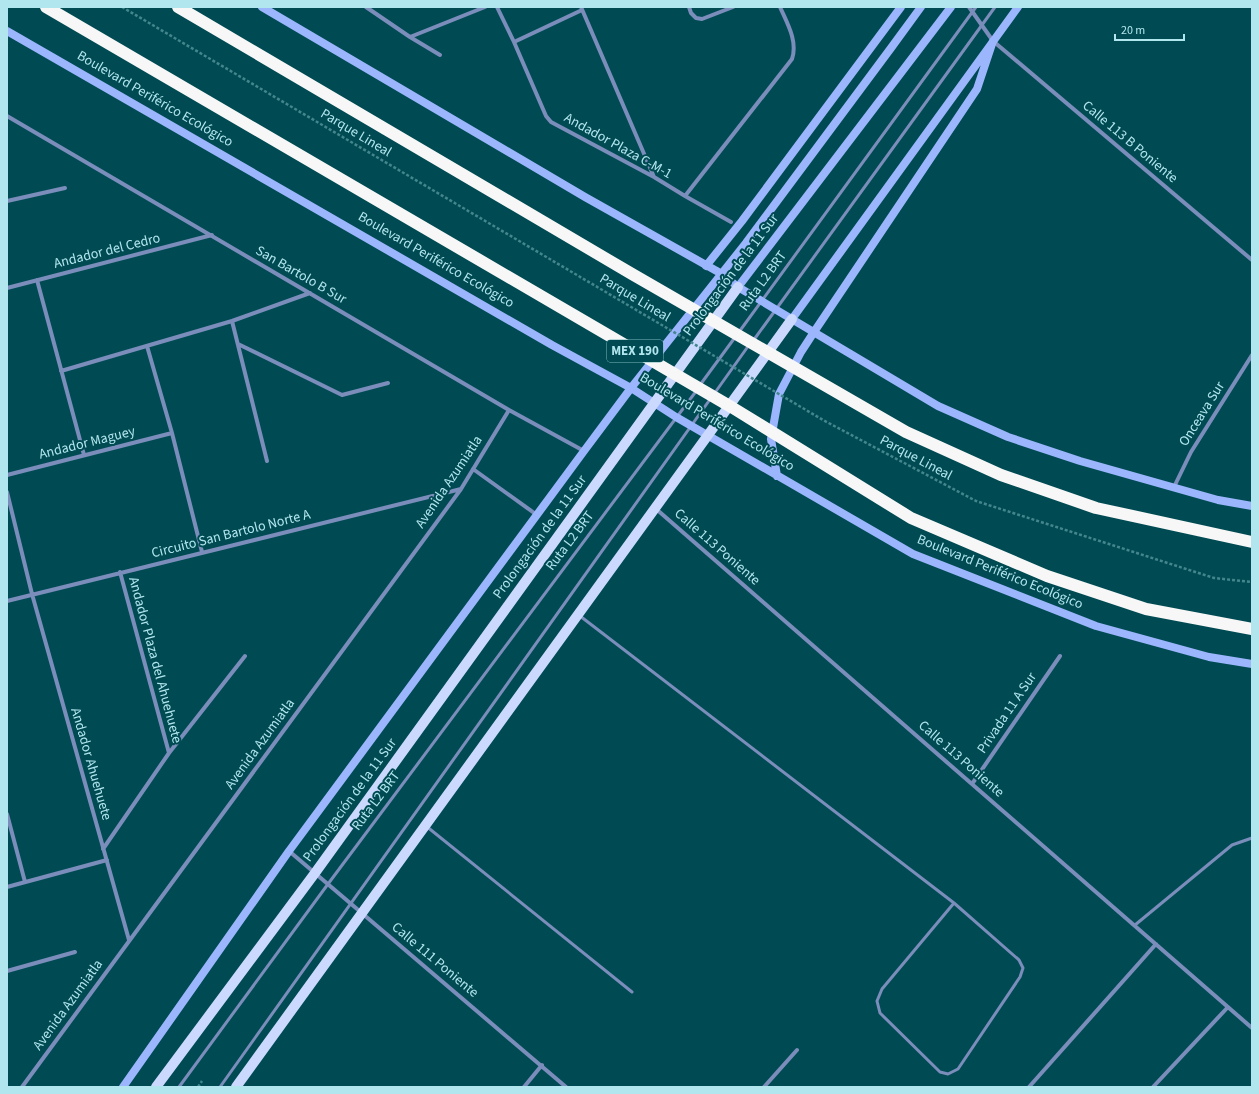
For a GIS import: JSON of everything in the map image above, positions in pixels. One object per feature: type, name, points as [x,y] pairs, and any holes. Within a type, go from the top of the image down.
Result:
[{"type":"highway","name":"Boulevard Periférico Ecológico","points":[[46,7],[726,404],[911,518],[1047,576],[1146,609],[1252,629]]},
{"type":"highway","points":[[178,7],[632,274],[906,432],[1001,475],[1096,508],[1252,542]]},
{"type":"main road","name":"Prolongación de la 11 Sur","points":[[156,1087],[315,873],[738,287]]},
{"type":"main road","points":[[236,1087],[792,319]]},
{"type":"street","points":[[262,7],[578,193],[722,274],[738,287],[938,406],[1008,437],[1080,461],[1218,500],[1252,506]]},
{"type":"street","points":[[366,7],[410,37],[440,55]]},
{"type":"street","points":[[410,37],[485,7]]},
{"type":"street","name":"Andador Plaza C-M-1","points":[[496,7],[514,42],[546,116],[551,122],[654,177],[731,222]]},
{"type":"street","points":[[688,7],[696,18],[702,19],[733,7]]},
{"type":"street","points":[[685,196],[792,59],[794,43],[780,7]]},
{"type":"street","points":[[706,266],[742,221],[900,7]]},
{"type":"street","points":[[123,1087],[289,851],[584,451],[631,388],[722,274],[854,99],[921,7]]},
{"type":"street","name":"Prolongación de la 11 Sur","points":[[738,287],[951,7]]},
{"type":"street","name":"Calle 113 B Poniente","points":[[969,7],[993,41],[1252,260]]},
{"type":"street","points":[[792,319],[1018,7]]},
{"type":"street","points":[[514,42],[582,8],[654,177]]},
{"type":"street","name":"Boulevard Periférico Ecológico","points":[[7,31],[552,345],[631,388],[691,426],[913,554],[1096,626],[1209,657],[1252,664]]},
{"type":"street","points":[[777,476],[771,439],[778,394],[814,332],[977,89],[993,41]]},
{"type":"street","name":"San Bartolo B Sur","points":[[7,116],[509,410],[584,451]]},
{"type":"street","points":[[7,201],[65,188]]},
{"type":"street","name":"Andador del Cedro","points":[[7,288],[212,235]]},
{"type":"street","points":[[37,280],[84,455]]},
{"type":"street","points":[[61,372],[232,321],[310,293]]},
{"type":"street","points":[[232,321],[267,461]]},
{"type":"street","points":[[238,344],[342,395],[388,383]]},
{"type":"street","points":[[147,346],[172,432],[202,552]]},
{"type":"street","name":"Onceava Sur","points":[[1174,487],[1190,452],[1252,355]]},
{"type":"street","name":"Avenida Azumiatla","points":[[22,1087],[461,489],[509,410]]},
{"type":"street","name":"Andador Maguey","points":[[7,475],[172,432]]},
{"type":"street","points":[[473,469],[537,516]]},
{"type":"street","name":"Circuito San Bartolo Norte A","points":[[7,601],[461,489]]},
{"type":"street","name":"Andador Ahuehuete","points":[[7,492],[32,594],[130,940]]},
{"type":"street","name":"Calle 113 Poniente","points":[[655,508],[1252,1028]]},
{"type":"street","name":"Andador Plaza del Ahuehuete","points":[[120,572],[169,753]]},
{"type":"street","name":"Andador Plaza del Ahuehuete","points":[[104,849],[169,753],[245,656]]},
{"type":"street","name":"Privada 11 A Sur","points":[[972,784],[1060,656]]},
{"type":"street","points":[[7,814],[25,882]]},
{"type":"street","name":"Calle 111 Poniente","points":[[289,851],[352,903],[566,1087]]},
{"type":"street","points":[[7,887],[107,860]]},
{"type":"street","points":[[1029,1087],[1156,944]]},
{"type":"street","points":[[7,971],[75,952]]},
{"type":"street","points":[[1153,1087],[1228,1007]]},
{"type":"street","points":[[764,1087],[797,1050]]},
{"type":"street","points":[[524,1087],[542,1065]]},
{"type":"lane","name":"Ruta L2 BRT","points":[[179,1087],[328,884],[762,301],[976,7]]},
{"type":"lane","name":"Ruta L2 BRT","points":[[220,1087],[691,426],[995,7]]},
{"type":"lane","points":[[578,614],[954,903],[1019,960],[1023,968],[1020,977],[958,1069],[948,1074],[940,1072],[880,1013],[877,1001],[882,989],[954,903]]},
{"type":"lane","points":[[425,826],[632,992]]},
{"type":"lane","points":[[1135,925],[1232,845],[1252,838]]},
{"type":"path","name":"Parque Lineal","points":[[122,7],[823,420],[976,501],[1214,578],[1252,582]]}]
